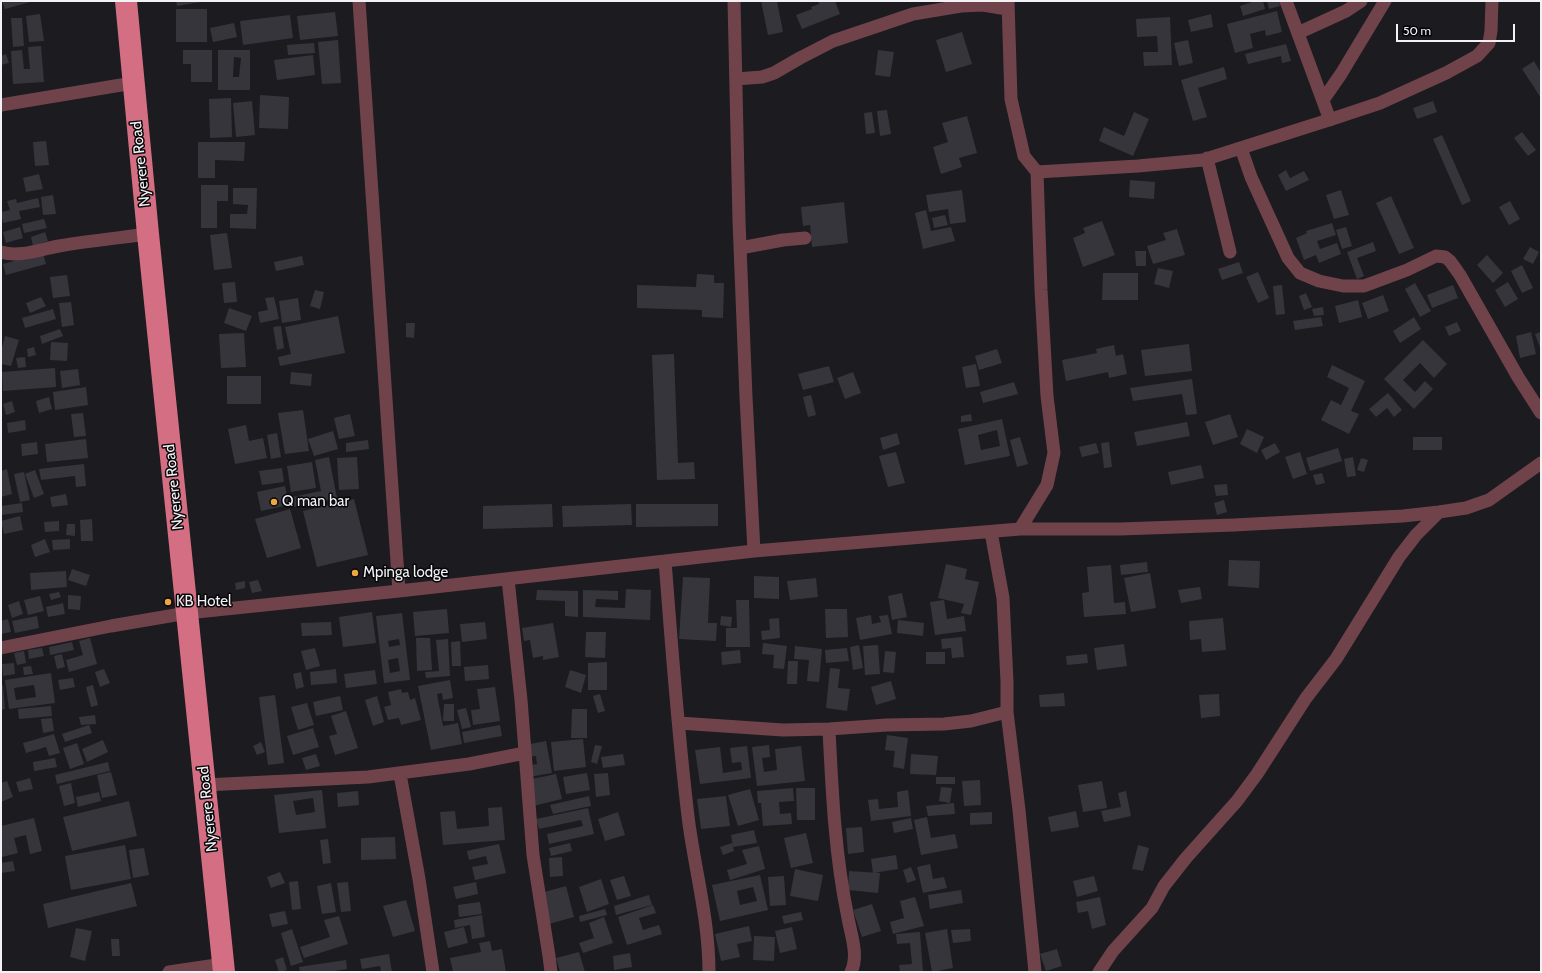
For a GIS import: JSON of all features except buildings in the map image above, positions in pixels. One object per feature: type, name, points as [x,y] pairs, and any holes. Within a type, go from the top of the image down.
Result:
[{"type":"highway","name":"Nyerere Road","points":[[126,1],[148,234],[224,968]]},
{"type":"street","points":[[359,1],[399,591]]},
{"type":"street","points":[[734,1],[745,390],[754,551]]},
{"type":"street","points":[[1286,1],[1330,120]]},
{"type":"street","points":[[1298,33],[1346,11],[1361,1]]},
{"type":"street","points":[[1323,100],[1341,74],[1385,1]]},
{"type":"street","points":[[1037,172],[1138,166],[1207,158],[1380,103],[1446,73],[1477,56],[1488,44],[1491,31],[1492,1]]},
{"type":"street","points":[[736,79],[762,77],[774,73],[833,41],[913,14],[961,6],[1007,5],[1011,98],[1024,156],[1037,172],[1041,290],[1047,396],[1054,454],[1047,486],[1020,529]]},
{"type":"street","points":[[1,105],[133,83]]},
{"type":"street","points":[[1241,148],[1251,177],[1288,258],[1300,272],[1319,281],[1343,286],[1364,286],[1406,270],[1436,256],[1445,257],[1450,261],[1460,275],[1518,377],[1541,413]]},
{"type":"street","points":[[1207,158],[1230,252]]},
{"type":"street","points":[[1,252],[21,254],[57,246],[148,234]]},
{"type":"street","points":[[740,248],[783,240],[804,238]]},
{"type":"street","points":[[1,648],[111,626],[187,613],[754,551],[1020,529],[1120,529],[1234,525],[1402,516],[1439,512],[1466,508],[1489,500],[1541,463]]},
{"type":"street","points":[[1098,972],[1113,951],[1152,908],[1164,886],[1186,858],[1241,796],[1306,698],[1336,659],[1399,557],[1416,535],[1439,512]]},
{"type":"street","points":[[991,532],[1003,598],[1007,712],[1019,810],[1035,972]]},
{"type":"street","points":[[666,561],[679,723],[690,825],[706,924],[709,972]]},
{"type":"street","points":[[508,579],[525,753],[533,855],[549,956],[550,972]]},
{"type":"street","points":[[679,723],[783,730],[829,729],[887,725],[944,724],[971,721],[1007,712]]},
{"type":"street","points":[[829,729],[833,804],[839,858],[854,952],[854,966],[851,972]]},
{"type":"street","points":[[205,785],[332,780],[400,774],[468,764],[525,753]]},
{"type":"street","points":[[400,774],[419,879],[433,972]]},
{"type":"street","points":[[169,972],[224,968]]},
{"type":"place","name":"Q man bar","points":[[274,502]]},
{"type":"place","name":"Mpinga lodge","points":[[355,573]]},
{"type":"place","name":"KB Hotel","points":[[168,602]]}]
